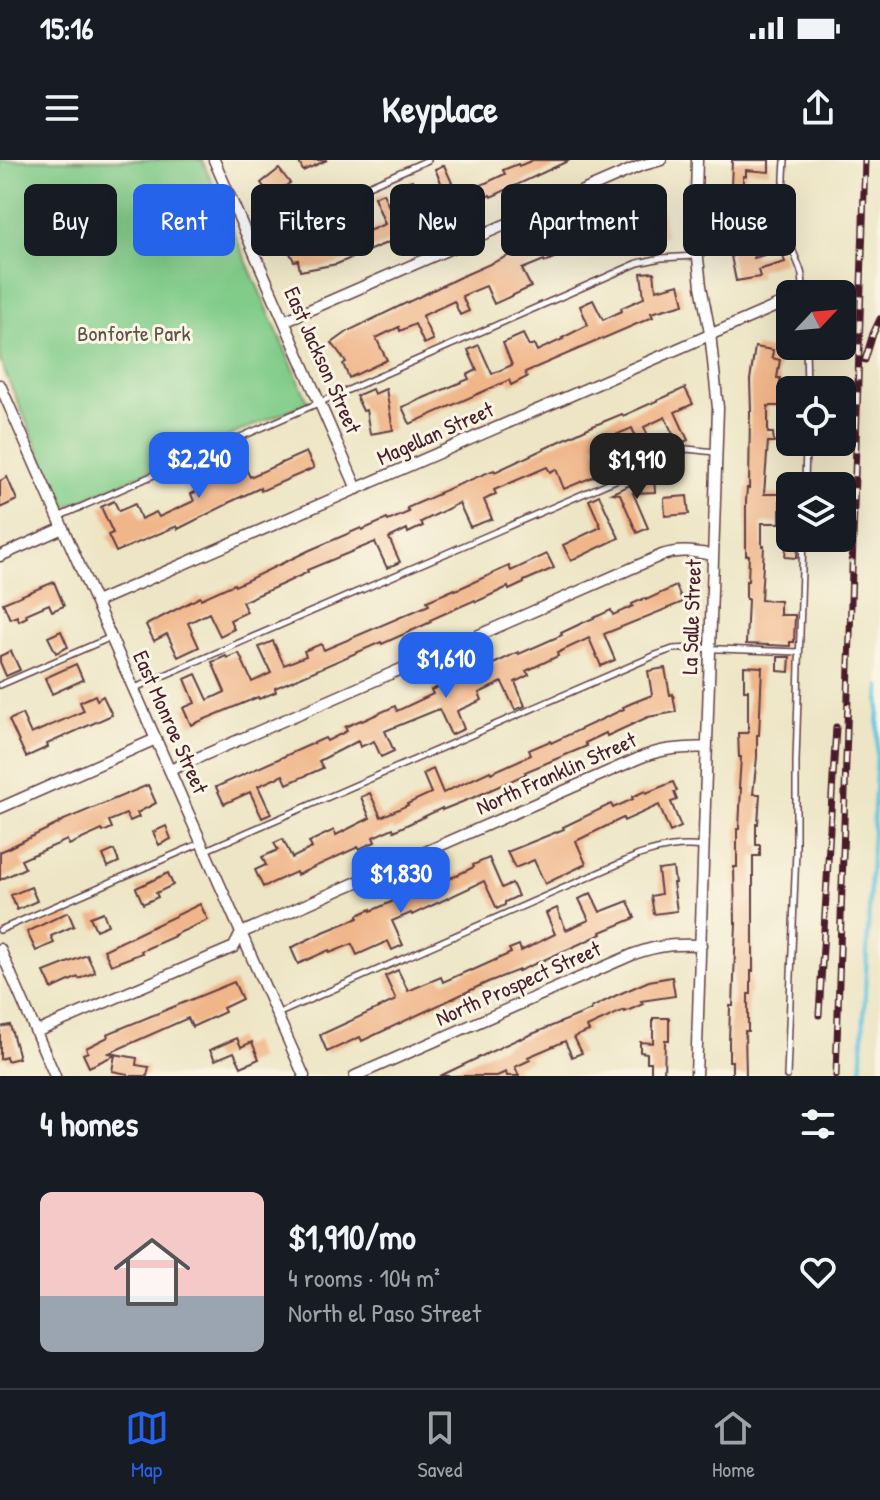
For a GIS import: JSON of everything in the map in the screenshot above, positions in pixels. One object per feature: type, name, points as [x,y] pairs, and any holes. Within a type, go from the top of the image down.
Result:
[{"type":"street","name":"East Jackson Street","points":[[214,160],[357,489]]},
{"type":"street","points":[[284,321],[640,166],[661,160]]},
{"type":"street","points":[[689,160],[697,160]]},
{"type":"street","name":"La Salle Street","points":[[696,184],[697,160]]},
{"type":"street","name":"La Salle Street","points":[[696,1076],[718,408],[697,256]]},
{"type":"street","name":"Magellan Street","points":[[96,602],[776,306]]},
{"type":"street","name":"East Monroe Street","points":[[0,385],[5,410],[112,637],[304,1076]]},
{"type":"street","points":[[0,556],[63,528]]},
{"type":"street","points":[[170,770],[662,555],[686,551],[713,555]]},
{"type":"street","points":[[0,808],[156,739]]},
{"type":"street","name":"North Franklin Street","points":[[36,1032],[234,947],[241,933],[655,751],[707,747]]},
{"type":"street","name":"North Prospect Street","points":[[355,1076],[655,946],[701,945]]},
{"type":"street","points":[[0,949],[55,1076]]},
{"type":"lane","points":[[248,239],[428,160]]},
{"type":"lane","points":[[785,160],[789,239],[805,280]]},
{"type":"lane","points":[[58,517],[638,263],[697,256]]},
{"type":"lane","points":[[134,688],[687,449],[716,453]]},
{"type":"lane","points":[[787,1076],[803,552]]},
{"type":"lane","points":[[0,685],[112,637]]},
{"type":"lane","points":[[0,930],[673,649],[799,652]]},
{"type":"lane","points":[[277,1014],[639,855],[667,847],[704,847]]},
{"type":"green space","name":"Bonforte Park","points":[[0,160],[202,160],[213,184],[133,184],[133,256],[235,256],[235,235],[308,402],[64,508],[0,361]]},
{"type":"building","points":[[298,160],[327,160],[303,171]]},
{"type":"building","points":[[533,160],[570,160],[519,184],[501,184],[501,192],[485,197],[484,184],[505,174],[503,170]]},
{"type":"building","points":[[732,160],[769,160],[769,172],[746,170],[743,184],[731,184]]},
{"type":"building","points":[[444,165],[453,184],[442,184],[435,169]]},
{"type":"building","points":[[279,169],[290,183],[262,184]]},
{"type":"building","points":[[383,193],[390,209],[390,242],[374,248],[374,229],[385,224],[374,197]]},
{"type":"building","points":[[292,256],[356,256],[337,264],[300,271],[298,260],[294,261]]},
{"type":"building","points":[[508,256],[558,256],[522,269],[531,287],[494,304],[486,286],[462,296],[469,311],[460,315],[454,301],[422,316],[433,340],[424,344],[415,324],[400,331],[399,327],[376,338],[387,360],[349,378],[343,364],[346,362],[332,343],[350,330]]},
{"type":"building","points":[[731,256],[783,256],[785,262],[758,270],[760,277],[736,281]]},
{"type":"building","points":[[654,272],[656,290],[679,284],[684,304],[651,313],[653,317],[525,372],[527,377],[511,385],[509,380],[410,424],[402,407],[469,379],[467,375],[477,370],[468,350],[479,345],[492,374],[512,365],[503,343],[523,334],[529,346],[534,344],[537,351],[563,339],[588,325],[580,306],[593,300],[603,320],[644,298],[641,273]]},
{"type":"building","points":[[755,347],[773,350],[772,358],[780,360],[776,376],[776,406],[768,406],[768,433],[773,433],[774,442],[768,442],[764,494],[776,494],[776,523],[762,523],[761,600],[780,601],[780,615],[795,615],[794,642],[790,642],[790,646],[746,644],[750,380]]},
{"type":"building","points":[[685,388],[693,404],[675,412],[688,440],[678,445],[665,417],[644,427],[654,450],[643,454],[632,428],[594,444],[607,471],[564,489],[556,469],[550,472],[547,467],[494,490],[496,494],[484,500],[492,519],[470,527],[459,503],[421,522],[423,526],[408,533],[407,529],[389,538],[400,562],[387,568],[375,542],[307,570],[242,602],[247,612],[230,620],[234,629],[220,636],[209,613],[188,623],[199,647],[178,657],[167,634],[154,641],[146,625],[200,597],[235,586],[361,528],[409,512],[407,508],[438,493],[495,472],[588,428]]},
{"type":"building","points":[[372,389],[374,394],[386,389],[393,430],[370,434],[366,410],[363,411],[356,396]]},
{"type":"building","points":[[306,452],[314,468],[261,491],[260,488],[178,529],[177,526],[116,552],[108,535],[113,533],[101,507],[114,501],[119,511],[135,504],[141,519],[156,512],[159,517],[194,501],[191,494],[201,489],[193,471],[225,458],[232,474],[245,467],[250,477]]},
{"type":"building","points":[[7,477],[17,500],[0,508],[0,481]]},
{"type":"building","points":[[642,478],[654,478],[655,492],[633,493],[648,528],[637,533],[620,494],[612,493]]},
{"type":"building","points":[[599,495],[619,538],[571,561],[563,545],[601,527],[589,500]]},
{"type":"building","points":[[687,496],[689,514],[665,516],[664,498]]},
{"type":"building","points":[[786,552],[797,552],[797,558],[785,557]]},
{"type":"building","points":[[547,554],[554,568],[509,590],[508,587],[475,600],[382,644],[275,688],[276,692],[191,725],[183,708],[195,703],[185,679],[196,674],[208,700],[225,692],[212,662],[226,656],[239,653],[252,682],[271,673],[259,647],[273,641],[284,665],[306,656],[304,651],[321,644],[324,650],[429,605],[427,601],[509,566],[511,571]]},
{"type":"building","points":[[54,582],[64,606],[52,611],[49,604],[26,614],[27,617],[19,621],[17,616],[10,619],[3,603]]},
{"type":"building","points":[[676,586],[683,602],[604,634],[615,660],[601,666],[589,638],[526,671],[529,675],[515,682],[525,706],[515,710],[502,682],[479,693],[482,700],[457,711],[464,729],[451,735],[439,709],[385,731],[394,751],[381,757],[374,741],[360,747],[358,741],[319,761],[323,768],[287,784],[283,775],[258,786],[271,814],[262,818],[250,792],[224,804],[216,787],[325,738],[327,741],[347,731],[345,727],[361,720],[395,706],[397,711],[433,694],[431,690],[562,635],[611,610],[613,615]]},
{"type":"building","points":[[61,631],[68,647],[56,653],[48,637]]},
{"type":"building","points":[[11,651],[20,670],[6,676],[0,656]]},
{"type":"building","points":[[778,657],[790,657],[789,672],[778,671]]},
{"type":"building","points":[[76,664],[83,680],[52,694],[45,678]]},
{"type":"building","points":[[744,666],[762,667],[753,794],[760,794],[756,845],[760,845],[760,856],[753,856],[753,971],[751,994],[748,994],[748,1031],[745,1031],[746,1076],[732,1076],[729,1042],[736,923],[734,867],[737,867],[741,788],[738,733],[748,733],[748,690],[744,690]]},
{"type":"building","points":[[665,668],[676,712],[648,717],[607,736],[606,733],[585,743],[587,746],[477,796],[373,837],[375,842],[263,887],[255,870],[266,865],[262,857],[278,850],[274,843],[283,839],[292,858],[312,848],[309,842],[334,830],[336,835],[370,818],[361,797],[370,793],[381,817],[408,805],[431,793],[423,774],[433,769],[443,793],[491,773],[531,755],[529,750],[551,743],[652,695],[648,671]]},
{"type":"building","points":[[95,695],[97,700],[103,696],[112,715],[47,744],[48,747],[26,757],[9,720],[22,714],[31,734],[84,711],[80,702]]},
{"type":"building","points":[[673,782],[677,800],[671,802],[681,827],[670,832],[659,805],[624,821],[623,818],[576,841],[586,864],[545,884],[534,860],[515,868],[507,852],[564,829],[611,804],[613,808],[645,791]]},
{"type":"building","points":[[148,785],[156,803],[137,813],[139,817],[130,821],[126,814],[109,821],[112,828],[103,832],[69,845],[67,840],[21,860],[25,868],[0,880],[0,852],[59,822]]},
{"type":"building","points":[[166,826],[171,839],[159,845],[153,832]]},
{"type":"building","points":[[114,850],[119,862],[108,867],[103,855]]},
{"type":"building","points":[[489,858],[502,888],[512,883],[518,896],[505,902],[505,905],[497,909],[484,881],[412,915],[392,921],[403,945],[392,950],[388,941],[357,955],[352,944],[298,964],[291,948],[371,909],[400,898],[401,901]]},
{"type":"building","points":[[673,868],[677,911],[654,914],[651,896],[661,894],[658,870]]},
{"type":"building","points":[[168,873],[173,885],[143,904],[136,888]]},
{"type":"building","points":[[31,887],[37,901],[17,910],[11,895]]},
{"type":"building","points":[[591,893],[600,912],[628,901],[635,918],[362,1041],[360,1037],[327,1052],[320,1035],[396,1000],[385,976],[398,970],[408,991],[441,977],[443,982],[471,971],[511,953],[509,949],[519,945],[521,951],[555,934],[546,913],[557,908],[566,930],[589,920],[579,899]]},
{"type":"building","points":[[200,904],[208,920],[111,965],[104,950]]},
{"type":"building","points":[[68,912],[74,926],[51,936],[54,943],[36,951],[27,932]]},
{"type":"building","points":[[103,912],[108,925],[96,930],[90,917]]},
{"type":"building","points":[[87,955],[95,972],[52,989],[44,972]]},
{"type":"building","points":[[672,977],[675,996],[641,1001],[643,1004],[587,1027],[589,1031],[574,1037],[582,1053],[572,1057],[565,1041],[528,1057],[530,1060],[515,1067],[519,1076],[507,1076],[506,1072],[497,1076],[440,1076],[520,1038],[591,1010],[649,981]]},
{"type":"building","points":[[234,982],[242,999],[223,1008],[225,1012],[192,1027],[188,1018],[109,1053],[137,1058],[136,1065],[149,1067],[147,1076],[128,1076],[112,1071],[115,1055],[89,1067],[83,1054],[88,1052],[86,1048],[108,1037],[107,1034]]},
{"type":"building","points":[[653,1018],[669,1018],[664,1076],[651,1076],[647,1053],[640,1052],[640,1042],[653,1043]]},
{"type":"building","points":[[10,1025],[19,1058],[7,1061],[6,1057],[0,1059],[0,1027]]},
{"type":"building","points":[[237,1038],[241,1047],[252,1042],[259,1059],[241,1067],[234,1052],[215,1060],[210,1050]]},
{"type":"waterway","points":[[861,1076],[880,686]]},
{"type":"railway","points":[[836,1076],[865,160]]},
{"type":"railway","points":[[865,360],[880,319]]},
{"type":"railway","points":[[819,1015],[836,727]]}]
